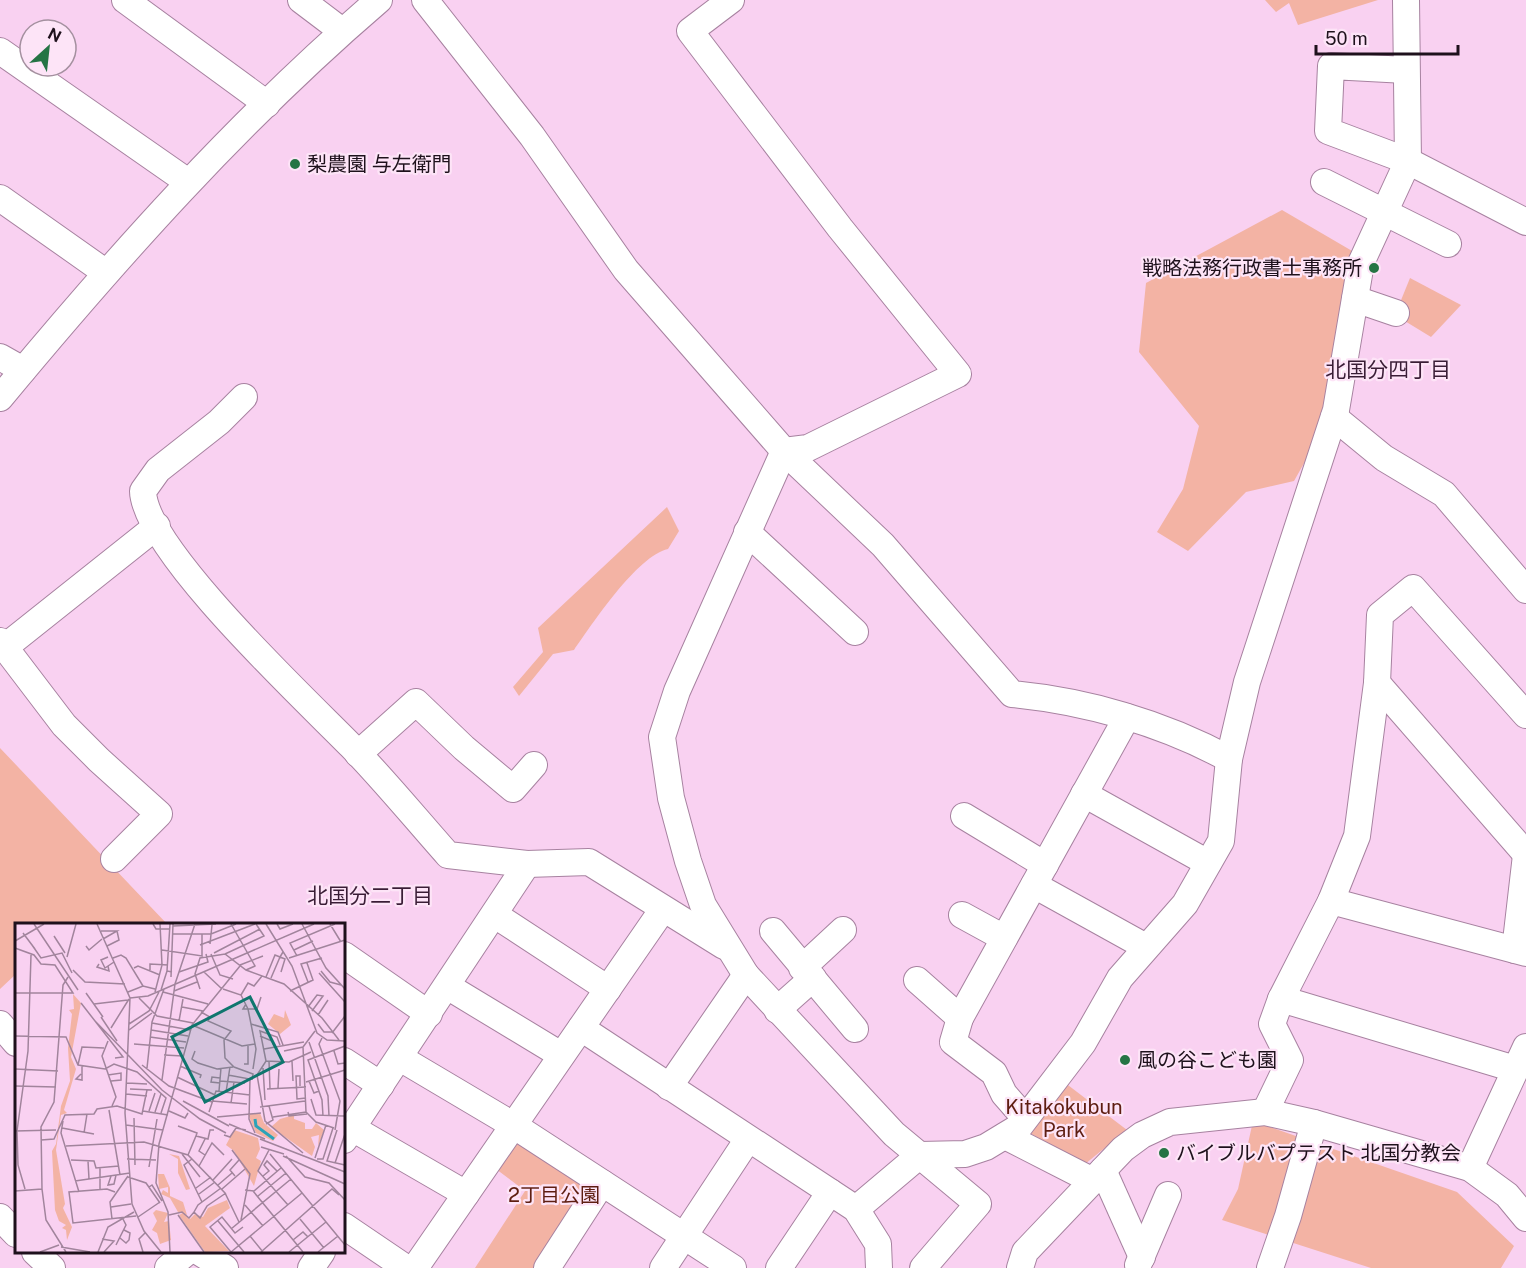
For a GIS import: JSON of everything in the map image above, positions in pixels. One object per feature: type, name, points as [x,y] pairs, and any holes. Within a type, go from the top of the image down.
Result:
[{"type":"street","points":[[125,0],[267,104]]},
{"type":"street","points":[[301,0],[342,32]]},
{"type":"street","points":[[0,398],[105,272],[188,182],[342,32],[379,0]]},
{"type":"street","points":[[425,0],[532,136],[626,270],[784,452],[883,545],[1012,694],[1048,697],[1127,717],[1203,745],[1229,759]]},
{"type":"street","points":[[731,0],[690,31],[840,228],[958,374],[808,448],[784,452]]},
{"type":"street","points":[[856,1209],[920,1155],[965,1154],[1019,1127],[1083,1043],[1120,978],[1185,904],[1221,841],[1229,759],[1247,682],[1334,417],[1361,263],[1408,161],[1406,0]]},
{"type":"street","points":[[0,51],[188,182]]},
{"type":"street","points":[[1406,70],[1331,66],[1328,131],[1408,161],[1526,222]]},
{"type":"street","points":[[1324,182],[1448,244]]},
{"type":"street","points":[[0,198],[105,272]]},
{"type":"street","points":[[1355,299],[1396,313]]},
{"type":"street","points":[[0,357],[23,370]]},
{"type":"street","points":[[244,397],[219,422],[158,470],[143,491],[143,500],[163,543],[208,597],[358,754],[448,855],[527,864],[589,862],[727,948]]},
{"type":"street","points":[[1334,417],[1384,458],[1444,494],[1526,590]]},
{"type":"street","points":[[784,452],[677,690],[662,737],[672,798],[688,861],[703,905],[727,948],[746,975],[894,1134],[978,1204],[923,1268]]},
{"type":"street","points":[[114,859],[159,814],[64,725],[2,644],[157,526]]},
{"type":"street","points":[[747,532],[855,632]]},
{"type":"street","points":[[1265,1112],[1290,1060],[1272,1024],[1281,999],[1331,901],[1357,836],[1377,683],[1380,615],[1413,588],[1526,715]]},
{"type":"street","points":[[1331,901],[1520,952],[1526,854],[1377,683]]},
{"type":"street","points":[[358,754],[416,702],[464,748],[513,789],[534,765]]},
{"type":"street","points":[[1025,1118],[1004,1094],[994,1073],[953,1042],[960,1018],[1127,717]]},
{"type":"street","points":[[1084,794],[1208,863]]},
{"type":"street","points":[[964,816],[1039,875],[1146,947]]},
{"type":"street","points":[[466,1194],[348,1134],[527,864]]},
{"type":"street","points":[[415,1268],[663,909]]},
{"type":"street","points":[[495,915],[608,989]]},
{"type":"street","points":[[962,915],[1004,938]]},
{"type":"street","points":[[777,1010],[843,930]]},
{"type":"street","points":[[773,931],[855,1029]]},
{"type":"street","points":[[345,956],[429,1014]]},
{"type":"street","points":[[669,1087],[746,975]]},
{"type":"street","points":[[917,980],[960,1018]]},
{"type":"street","points":[[447,986],[561,1055]]},
{"type":"street","points":[[1281,999],[1520,1058],[1470,1168]]},
{"type":"street","points":[[0,1024],[15,1042]]},
{"type":"street","points":[[581,1028],[856,1209],[878,1244],[879,1268]]},
{"type":"street","points":[[400,1058],[513,1125],[733,1268]]},
{"type":"street","points":[[345,1062],[381,1085]]},
{"type":"street","points":[[1020,1268],[1025,1252],[1098,1175],[1142,1135],[1170,1122],[1265,1112],[1314,1123],[1470,1168],[1507,1195],[1526,1218]]},
{"type":"street","points":[[1270,1268],[1288,1216],[1314,1123]]},
{"type":"street","points":[[1005,1136],[1098,1175],[1139,1262]]},
{"type":"street","points":[[663,1268],[748,1138]]},
{"type":"street","points":[[547,1268],[602,1183]]},
{"type":"street","points":[[779,1268],[830,1192]]},
{"type":"street","points":[[1139,1262],[1168,1195]]},
{"type":"street","points":[[0,1217],[15,1233]]},
{"type":"street","points":[[345,1227],[406,1268]]},
{"type":"street","points":[[37,1253],[52,1268]]},
{"type":"street","points":[[168,1268],[185,1253]]},
{"type":"street","points":[[203,1253],[225,1268]]},
{"type":"street","points":[[311,1268],[321,1253]]},
{"type":"green space","points":[[1265,0],[1378,0],[1298,25],[1289,3],[1276,12]]},
{"type":"green space","points":[[1282,210],[1359,255],[1329,419],[1294,481],[1246,492],[1188,551],[1157,532],[1183,489],[1199,426],[1139,352],[1146,283]]},
{"type":"green space","points":[[1410,278],[1461,305],[1431,337],[1395,315]]},
{"type":"green space","points":[[667,507],[679,531],[668,549],[656,554],[643,564],[616,592],[574,650],[553,654],[519,696],[513,687],[543,652],[538,628]]},
{"type":"green space","points":[[0,748],[166,923],[15,923],[15,975],[0,989]]},
{"type":"green space","name":"Kitakokubun Park","points":[[1060,1079],[1127,1130],[1085,1164],[1019,1127]]},
{"type":"green space","points":[[1253,1121],[1457,1192],[1514,1246],[1501,1268],[1371,1268],[1222,1220],[1238,1189]]},
{"type":"green space","name":"2丁目公園","points":[[522,1140],[594,1187],[541,1268],[475,1268],[525,1191],[496,1169],[513,1141]]},
{"type":"place","name":"梨農園 与左衛門","points":[[295,164]]},
{"type":"place","name":"戦略法務行政書士事務所","points":[[1374,268]]},
{"type":"place","name":"風の谷こども園","points":[[1125,1060]]},
{"type":"place","name":"バイブルバプテスト 北国分教会","points":[[1164,1153]]},
{"type":"district","name":"北国分四丁目","points":[[1388,370]]},
{"type":"district","name":"北国分二丁目","points":[[370,896]]}]
